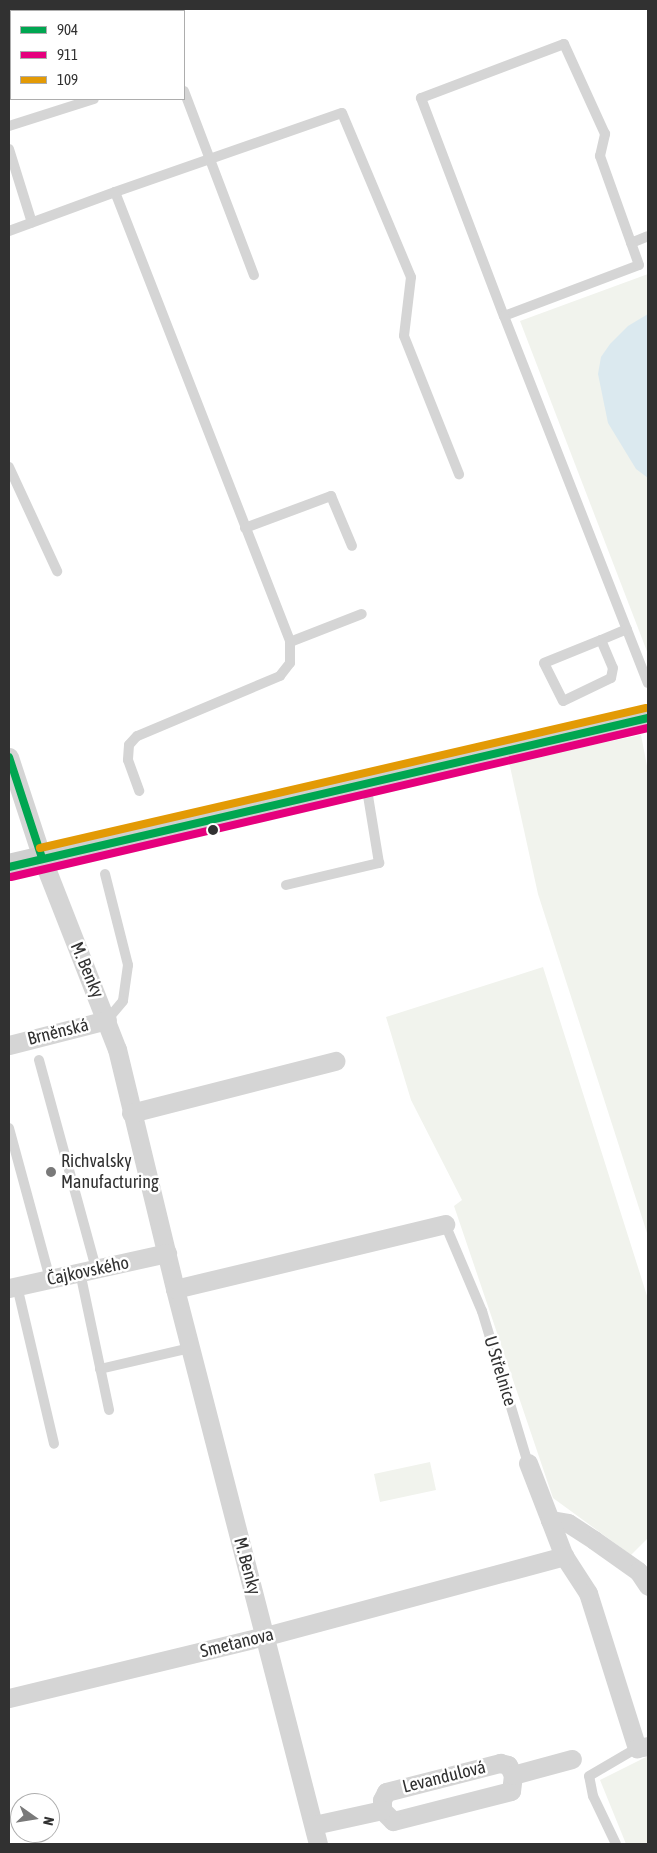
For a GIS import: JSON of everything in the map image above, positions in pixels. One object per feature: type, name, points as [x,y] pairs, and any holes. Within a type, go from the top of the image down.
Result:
[{"type":"main road","points":[[9,866],[648,718]]},
{"type":"street","name":"M. Benky","points":[[9,757],[42,858],[107,1020],[167,1253],[174,1289],[266,1636],[318,1844]]},
{"type":"street","name":"Brněnská","points":[[9,1045],[107,1020]]},
{"type":"street","points":[[131,1113],[335,1061]]},
{"type":"street","points":[[174,1289],[445,1224]]},
{"type":"street","name":"Čajkovského","points":[[13,1287],[167,1253]]},
{"type":"street","name":"U Střelnice","points":[[528,1463],[564,1556],[588,1593],[623,1696],[643,1747]]},
{"type":"street","points":[[550,1520],[568,1523],[594,1540],[638,1571],[648,1586]]},
{"type":"street","name":"Smetanova","points":[[9,1698],[266,1636],[564,1556]]},
{"type":"street","points":[[512,1775],[572,1759]]},
{"type":"street","name":"Levandulová","points":[[500,1763],[508,1765],[512,1775],[511,1791],[393,1821],[382,1810],[382,1800],[386,1792],[500,1763]]},
{"type":"street","name":"Levandulová","points":[[314,1825],[382,1810]]},
{"type":"lane","points":[[504,316],[639,265],[600,156],[605,134],[564,44],[421,98],[504,316],[648,683]]},
{"type":"lane","points":[[185,95],[254,274]]},
{"type":"lane","points":[[9,126],[91,100]]},
{"type":"lane","points":[[9,231],[342,113],[411,277],[404,336],[459,474]]},
{"type":"lane","points":[[9,149],[32,222]]},
{"type":"lane","points":[[115,192],[290,642],[290,663],[280,676],[137,736],[129,745],[128,760],[139,791]]},
{"type":"lane","points":[[631,243],[648,236]]},
{"type":"lane","points":[[9,467],[57,571]]},
{"type":"lane","points":[[246,528],[331,496],[352,546]]},
{"type":"lane","points":[[290,642],[362,614]]},
{"type":"lane","points":[[602,640],[613,668],[611,678],[563,700],[544,663],[627,629]]},
{"type":"lane","points":[[286,885],[379,863],[366,783]]},
{"type":"lane","points":[[105,874],[128,965],[123,1001],[107,1020]]},
{"type":"lane","points":[[39,1060],[88,1271],[100,1369],[109,1410]]},
{"type":"lane","points":[[9,1128],[50,1279]]},
{"type":"lane","name":"U Střelnice","points":[[445,1224],[482,1311],[528,1463]]},
{"type":"lane","points":[[13,1287],[54,1444]]},
{"type":"lane","points":[[100,1369],[190,1348]]},
{"type":"lane","points":[[616,1844],[593,1796],[589,1776],[643,1747]]},
{"type":"shaded area","points":[[648,274],[648,654],[520,321]]},
{"type":"shaded area","points":[[648,314],[648,478],[636,469],[608,423],[598,374],[601,357],[610,344],[628,326]]},
{"type":"shaded area","points":[[641,735],[648,771],[648,1236],[538,894],[509,762]]},
{"type":"shaded area","points":[[543,967],[648,1299],[648,1538],[631,1555],[553,1498],[454,1206],[462,1200],[411,1100],[386,1017]]},
{"type":"shaded area","points":[[430,1462],[436,1490],[380,1502],[374,1474]]},
{"type":"shaded area","points":[[648,1756],[648,1844],[626,1844],[600,1780]]},
{"type":"transit line","name":"109","points":[[40,848],[646,708]]},
{"type":"transit line","name":"904","points":[[9,867],[648,718]]},
{"type":"transit line","name":"911","points":[[11,877],[648,728]]},
{"type":"transit line","name":"904","points":[[9,757],[42,858]]},
{"type":"place","name":"Richvalsky Manufacturing","points":[[51,1172]]}]
